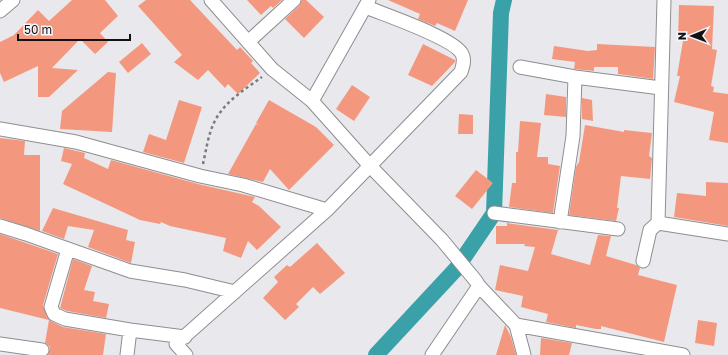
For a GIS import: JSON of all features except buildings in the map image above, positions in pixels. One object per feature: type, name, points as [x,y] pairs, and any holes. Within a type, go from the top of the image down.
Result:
[{"type":"street","points":[[0,11],[13,0]]},
{"type":"street","points":[[211,0],[272,69],[312,101],[370,166],[442,240],[478,284],[516,325],[524,355]]},
{"type":"street","points":[[248,42],[294,0]]},
{"type":"street","points":[[643,261],[650,230],[658,223],[664,0]]},
{"type":"street","points":[[186,355],[176,344],[327,210],[461,72],[464,61],[462,54],[450,42],[367,3],[312,101]]},
{"type":"street","points":[[520,67],[575,77],[661,88]]},
{"type":"street","points":[[560,222],[573,136],[575,77]]},
{"type":"street","points":[[0,129],[76,142],[200,176],[243,185],[327,210]]},
{"type":"street","points":[[494,213],[618,230]]},
{"type":"street","points":[[658,223],[728,234]]},
{"type":"street","points":[[0,226],[130,272],[185,280],[235,292]]},
{"type":"street","points":[[68,249],[52,302],[51,307],[54,314],[65,318],[130,330],[185,337]]},
{"type":"street","points":[[432,355],[478,284]]},
{"type":"street","points":[[516,325],[683,355]]},
{"type":"street","points":[[127,355],[130,330]]},
{"type":"street","points":[[0,344],[42,350]]},
{"type":"path","points":[[200,176],[213,125],[222,110],[232,99],[272,69]]},
{"type":"waterway","points":[[376,355],[456,269],[494,213],[501,13],[504,0]]}]
